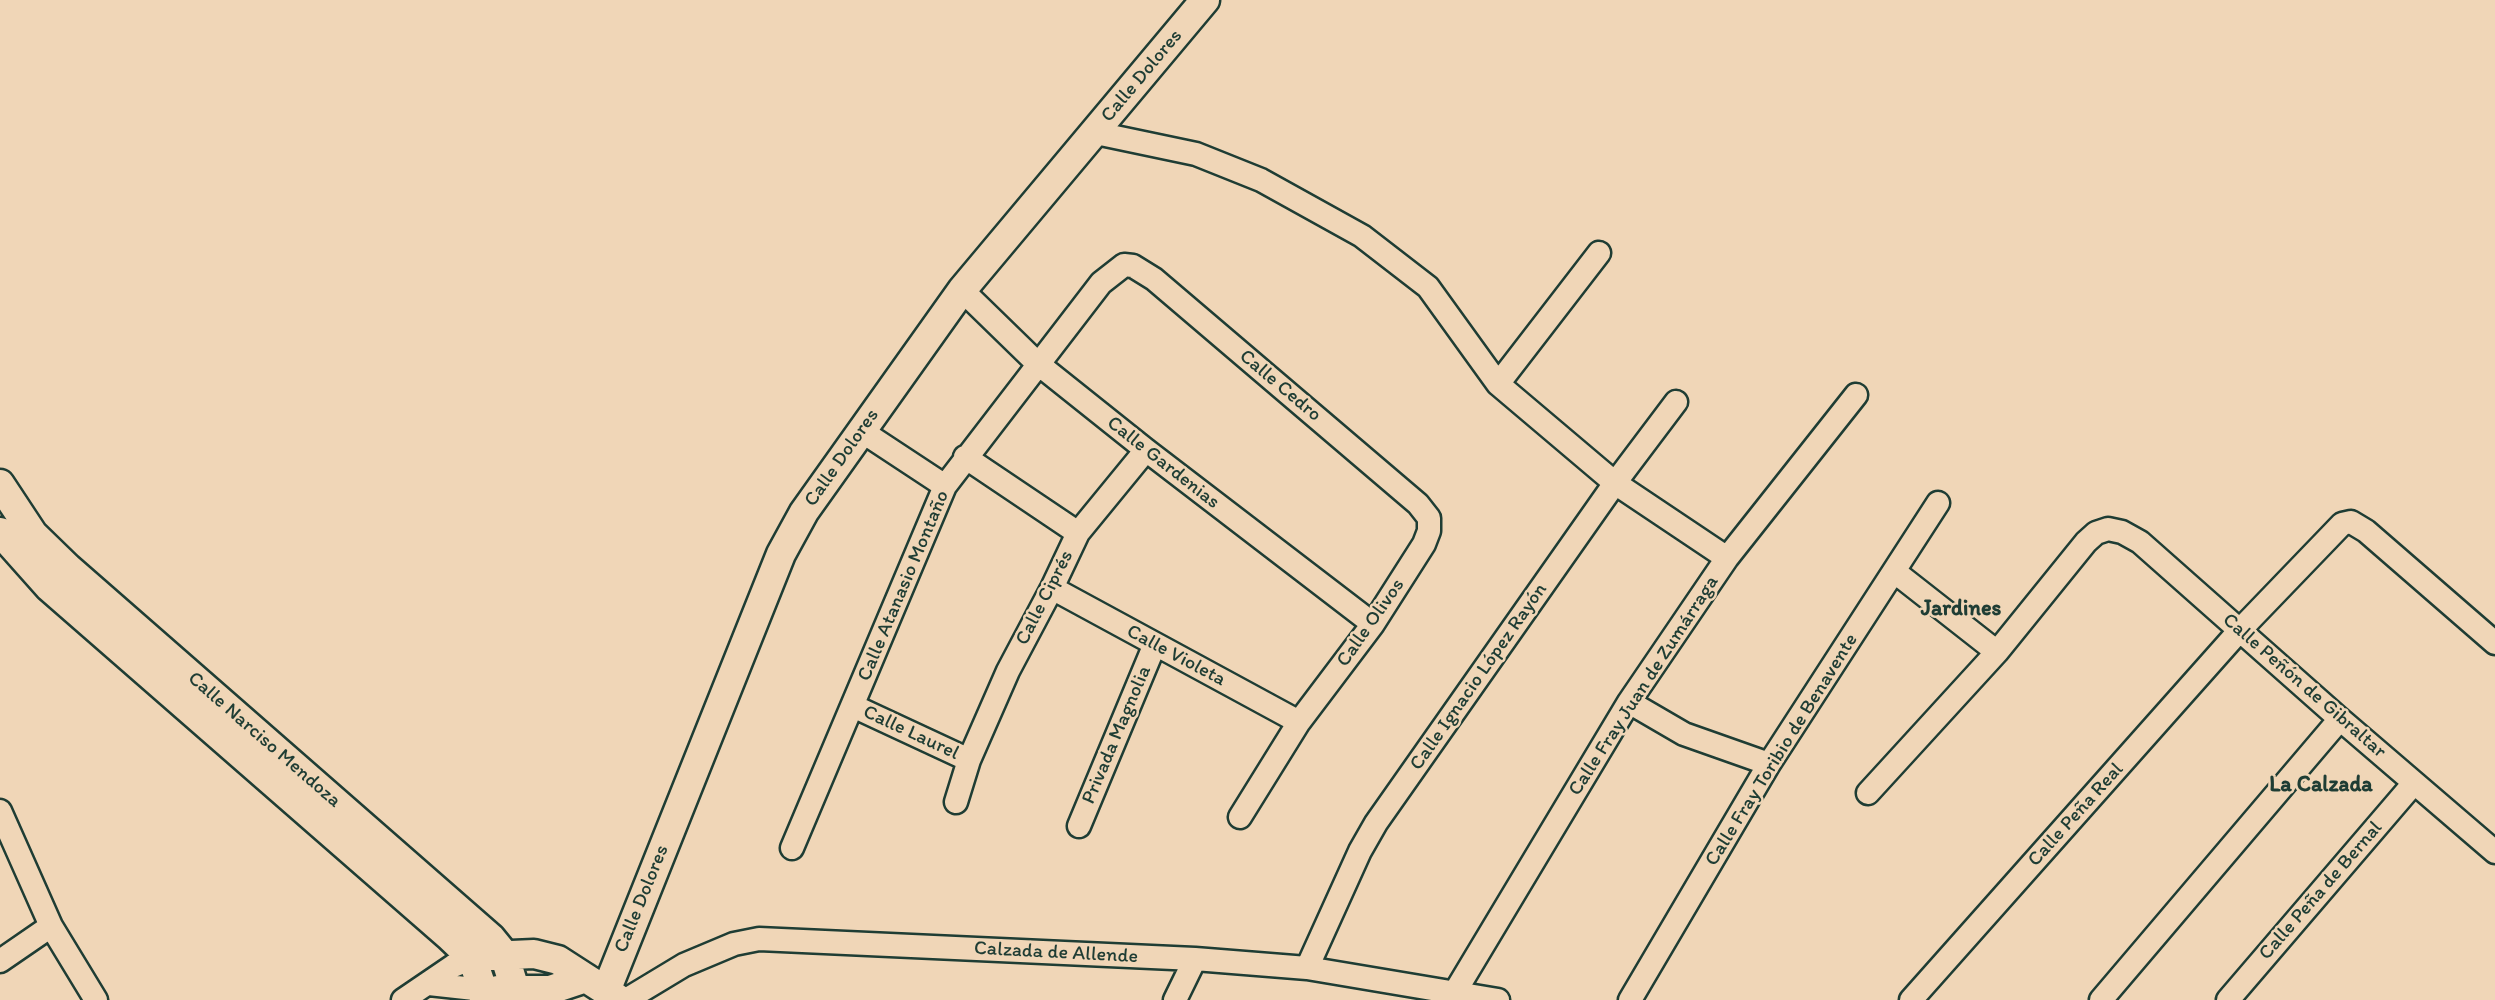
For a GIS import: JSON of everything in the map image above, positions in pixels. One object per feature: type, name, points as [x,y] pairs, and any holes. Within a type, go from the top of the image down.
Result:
[{"type":"street","name":"Calle Dolores","points":[[609,992],[781,554],[804,512],[860,430],[962,290],[1096,133],[1205,0]]},
{"type":"street","points":[[1096,133],[1196,154],[1261,180],[1362,236],[1428,287],[1498,384],[1615,483],[1728,558]]},
{"type":"street","points":[[1498,384],[1599,253]]},
{"type":"street","name":"Calle Atanasio Montaño","points":[[792,848],[945,486],[1101,283],[1124,265]]},
{"type":"street","name":"Calle Cedro","points":[[1124,265],[1133,266],[1154,279],[1418,504],[1429,518]]},
{"type":"street","name":"Calle Gardenias","points":[[962,290],[1038,363],[1146,450],[1373,624]]},
{"type":"street","name":"Calle Fray Juan de Zumárraga","points":[[1455,992],[1629,702],[1728,558],[1856,395]]},
{"type":"street","name":"Calle Ignacio López Rayón","points":[[1307,968],[1360,851],[1376,823],[1615,483],[1676,402]]},
{"type":"street","points":[[860,430],[945,486]]},
{"type":"street","name":"Calle Ciprés","points":[[956,802],[969,760],[1029,627],[1053,588],[1078,533],[1146,450]]},
{"type":"street","points":[[965,458],[1078,533]]},
{"type":"street","name":"Calle Narciso Mendoza","points":[[0,484],[33,534],[68,568],[465,915],[504,954],[514,995]]},
{"type":"street","name":"Calle Fray Toribio de Benavente","points":[[1630,1000],[1769,764],[1938,503]]},
{"type":"street","name":"Calle Olivos","points":[[1240,817],[1299,722],[1373,624],[1424,544],[1429,531],[1429,518]]},
{"type":"street","name":"Calle Peña Real","points":[[1911,1000],[2240,630],[2342,524],[2351,522],[2366,531],[2495,643]]},
{"type":"street","name":"Calle Peñón de Gibraltar","points":[[1996,652],[2086,542],[2096,533],[2108,529],[2122,532],[2140,542],[2495,852]]},
{"type":"street","name":"Calle Narciso Mendoza","points":[[0,532],[50,587],[472,958],[484,995]]},
{"type":"street","points":[[1868,793],[1996,652],[1895,572]]},
{"type":"street","name":"Calle Violeta","points":[[1053,588],[1299,722]]},
{"type":"street","name":"Privada Magnolia","points":[[1079,826],[1155,644]]},
{"type":"street","points":[[1629,702],[1684,734],[1769,764]]},
{"type":"street","name":"Calle Laurel","points":[[853,706],[969,760]]},
{"type":"street","points":[[2101,1000],[2340,719]]},
{"type":"street","name":"Calle Peña de Bernal","points":[[2228,1000],[2414,783]]},
{"type":"street","points":[[0,811],[51,926],[96,1000]]},
{"type":"street","points":[[0,961],[51,926]]},
{"type":"street","name":"Calzada de Allende","points":[[609,992],[734,944],[759,939],[1195,959],[1307,968],[1373,991],[1455,992],[1498,1000]]},
{"type":"street","points":[[403,1000],[453,966],[472,958],[504,954],[534,954],[558,960],[609,992]]},
{"type":"street","points":[[1175,1000],[1195,959]]},
{"type":"street","points":[[429,984],[484,995],[514,995],[550,990],[609,992]]},
{"type":"district","name":"Jardines","points":[[1961,609]]},
{"type":"district","name":"La Calzada","points":[[2321,785]]}]
